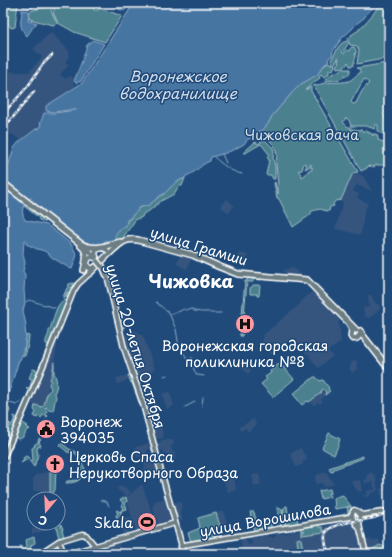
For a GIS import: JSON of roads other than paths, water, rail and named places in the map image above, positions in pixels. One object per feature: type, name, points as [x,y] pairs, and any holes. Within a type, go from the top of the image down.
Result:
[{"type":"highway","points":[[3,184],[82,246],[86,251],[88,270]]},
{"type":"highway","name":"улица Грамши","points":[[110,248],[130,239],[138,240],[189,253],[226,270],[241,274],[308,280],[357,332]]},
{"type":"highway","points":[[88,270],[98,262],[110,248],[124,241]]},
{"type":"highway","points":[[82,246],[110,248]]},
{"type":"highway","points":[[357,332],[358,337],[362,338],[388,370]]},
{"type":"highway","points":[[357,332],[364,337],[377,356]]},
{"type":"main road","name":"улица 20-летия Октября","points":[[82,246],[98,262],[106,274],[124,348],[143,404],[182,553]]},
{"type":"main road","points":[[88,270],[94,268],[106,255],[110,248],[98,248],[95,252],[98,262]]},
{"type":"main road","points":[[3,459],[74,290],[88,270],[88,259],[92,257],[98,262]]},
{"type":"main road","name":"улица Ворошилова","points":[[181,545],[292,528],[350,517],[357,519],[389,512]]},
{"type":"main road","points":[[357,519],[366,554]]},
{"type":"main road","points":[[68,554],[174,522]]},
{"type":"main road","name":"улица Ворошилова","points":[[181,545],[292,528]]},
{"type":"main road","points":[[39,554],[59,541],[79,534],[86,535],[95,545]]},
{"type":"main road","points":[[59,541],[63,554]]},
{"type":"water","points":[[24,3],[47,3],[29,8],[23,7]]},
{"type":"water","points":[[102,3],[131,3],[124,11]]},
{"type":"water","name":"Воронежское водохранилище","points":[[134,3],[377,3],[377,5],[342,38],[333,51],[328,62],[317,75],[301,84],[291,94],[272,116],[262,131],[259,131],[257,135],[235,149],[211,157],[210,161],[185,178],[176,182],[164,194],[149,205],[138,208],[138,211],[127,220],[126,226],[117,232],[115,239],[105,241],[103,244],[90,245],[77,238],[59,224],[42,210],[31,198],[28,200],[24,205],[23,211],[23,217],[25,220],[47,225],[71,244],[77,255],[72,269],[46,252],[26,244],[26,240],[24,241],[23,254],[25,263],[23,271],[25,275],[25,302],[23,311],[26,325],[25,346],[9,392],[3,403],[3,187],[8,179],[7,169],[14,148],[37,128],[40,128],[39,126],[41,126],[40,124],[44,113],[76,110],[54,112],[46,111],[46,106],[82,83]]},
{"type":"water","points":[[22,10],[29,11],[28,21],[37,23],[27,36],[21,27]]},
{"type":"water","points":[[93,40],[104,44],[81,81],[76,83],[74,81],[87,45]]},
{"type":"waterway","points":[[222,154],[226,163]]},
{"type":"waterway","points":[[214,157],[230,170],[242,174]]},
{"type":"waterway","points":[[26,302],[29,300],[55,308]]},
{"type":"waterway","points":[[156,302],[164,309]]},
{"type":"waterway","points":[[178,312],[184,309]]},
{"type":"waterway","points":[[185,310],[192,309]]},
{"type":"waterway","points":[[193,309],[194,311],[201,312]]},
{"type":"waterway","points":[[165,310],[169,313],[175,327]]},
{"type":"waterway","points":[[170,314],[177,312]]},
{"type":"waterway","points":[[202,312],[209,312]]},
{"type":"waterway","points":[[210,313],[221,313]]},
{"type":"waterway","points":[[176,329],[179,347],[184,353],[189,365]]},
{"type":"waterway","points":[[193,367],[195,372]]},
{"type":"waterway","points":[[197,375],[204,376]]},
{"type":"waterway","points":[[202,406],[203,397]]},
{"type":"waterway","points":[[3,400],[16,405],[21,402]]},
{"type":"waterway","points":[[185,407],[195,402]]},
{"type":"waterway","points":[[3,424],[5,426],[9,426],[10,424]]},
{"type":"waterway","points":[[101,500],[107,502],[109,506]]},
{"type":"railway","points":[[3,114],[28,86],[43,64],[52,55]]},
{"type":"railway","points":[[3,129],[34,92]]},
{"type":"railway","points":[[328,554],[325,535],[332,527],[378,517],[389,509]]},
{"type":"place","name":"Воронежская городская поликлиника №8","points":[[245,324]]},
{"type":"place","name":"Воронеж 394035","points":[[46,429]]},
{"type":"place","name":"Церковь Спаса Нерукотворного Образа","points":[[55,464]]},
{"type":"place","name":"Skala","points":[[147,522]]},
{"type":"district","name":"Чижовка","points":[[191,280]]},
{"type":"park label","name":"Чижовская дача","points":[[302,134]]}]
